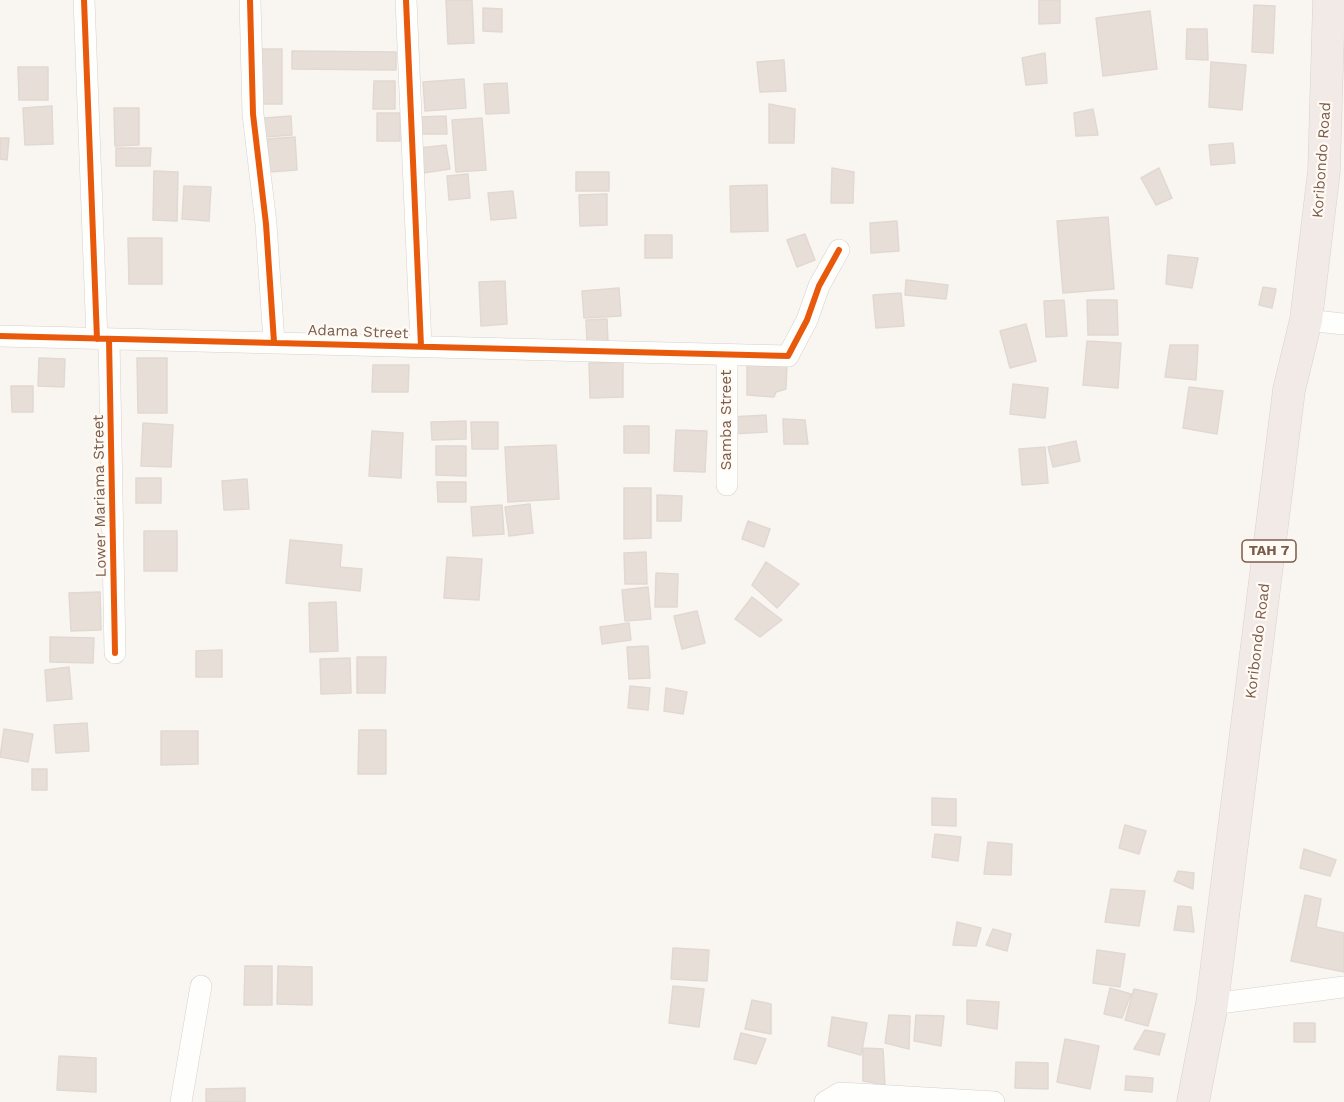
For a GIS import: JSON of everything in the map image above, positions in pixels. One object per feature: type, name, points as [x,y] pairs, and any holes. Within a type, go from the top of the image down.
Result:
[{"type":"highway","name":"Koribondo Road","points":[[1193,1102],[1212,1004],[1289,390],[1306,320],[1324,171],[1329,0]]},
{"type":"street","name":"Lower Mariama Street","points":[[84,0],[103,339],[115,653]]},
{"type":"street","points":[[250,0],[253,114],[266,224],[274,342]]},
{"type":"street","points":[[406,0],[421,346]]},
{"type":"street","name":"Adama Street","points":[[0,336],[788,356],[807,320],[819,286],[839,250]]},
{"type":"street","points":[[1306,320],[1344,324]]},
{"type":"street","name":"Samba Street","points":[[727,355],[727,485]]},
{"type":"street","points":[[181,1102],[201,986]]},
{"type":"street","points":[[1212,1004],[1344,987]]},
{"type":"street","points":[[825,1102],[840,1093],[994,1102]]},
{"type":"building","points":[[446,0],[472,0],[474,43],[448,44]]},
{"type":"building","points":[[1039,0],[1060,0],[1060,23],[1039,24]]},
{"type":"building","points":[[1254,5],[1275,6],[1273,53],[1252,52]]},
{"type":"building","points":[[483,8],[502,9],[502,32],[483,31]]},
{"type":"building","points":[[1150,11],[1157,69],[1103,76],[1096,18]]},
{"type":"building","points":[[1187,29],[1207,29],[1208,60],[1186,59]]},
{"type":"building","points":[[261,49],[282,49],[282,104],[261,104]]},
{"type":"building","points":[[292,51],[396,52],[396,70],[292,69]]},
{"type":"building","points":[[1045,53],[1047,83],[1026,85],[1022,58]]},
{"type":"building","points":[[784,60],[786,91],[760,92],[757,62]]},
{"type":"building","points":[[1211,62],[1246,65],[1242,110],[1209,107]]},
{"type":"building","points":[[18,67],[48,67],[48,100],[19,100]]},
{"type":"building","points":[[464,79],[466,108],[425,111],[423,82]]},
{"type":"building","points":[[374,81],[395,81],[395,109],[373,109]]},
{"type":"building","points":[[507,83],[509,113],[486,114],[484,84]]},
{"type":"building","points":[[769,104],[795,109],[794,143],[769,143]]},
{"type":"building","points":[[52,106],[53,144],[25,145],[23,108]]},
{"type":"building","points":[[114,108],[139,108],[139,145],[115,146]]},
{"type":"building","points":[[1093,109],[1098,135],[1076,136],[1074,113]]},
{"type":"building","points":[[377,113],[400,113],[400,141],[377,141]]},
{"type":"building","points":[[291,116],[292,135],[265,137],[264,118]]},
{"type":"building","points":[[446,116],[447,134],[420,134],[420,117]]},
{"type":"building","points":[[482,118],[486,170],[456,172],[452,120]]},
{"type":"building","points":[[295,137],[297,170],[269,172],[267,139]]},
{"type":"building","points":[[0,138],[9,138],[7,160],[0,159]]},
{"type":"building","points":[[1233,143],[1235,163],[1211,165],[1209,145]]},
{"type":"building","points":[[446,145],[450,169],[423,173],[419,148]]},
{"type":"building","points":[[116,148],[151,148],[150,166],[116,166]]},
{"type":"building","points":[[832,168],[854,172],[853,203],[831,203]]},
{"type":"building","points":[[1159,168],[1172,198],[1156,205],[1141,178]]},
{"type":"building","points":[[154,171],[178,172],[177,221],[153,220]]},
{"type":"building","points":[[576,172],[609,172],[609,191],[576,191]]},
{"type":"building","points":[[468,174],[470,198],[449,200],[447,176]]},
{"type":"building","points":[[767,185],[768,231],[731,232],[730,186]]},
{"type":"building","points":[[184,186],[211,187],[209,221],[182,219]]},
{"type":"building","points":[[513,191],[516,218],[491,220],[488,193]]},
{"type":"building","points":[[607,194],[607,225],[580,226],[579,195]]},
{"type":"building","points":[[1108,217],[1114,289],[1063,293],[1057,221]]},
{"type":"building","points":[[897,221],[899,251],[871,253],[870,223]]},
{"type":"building","points":[[805,234],[815,260],[797,267],[787,240]]},
{"type":"building","points":[[645,235],[672,235],[672,258],[645,258]]},
{"type":"building","points":[[128,238],[162,238],[162,284],[129,284]]},
{"type":"building","points":[[1168,255],[1198,258],[1192,288],[1166,284]]},
{"type":"building","points":[[906,280],[948,285],[946,299],[905,295]]},
{"type":"building","points":[[505,281],[507,324],[481,326],[479,282]]},
{"type":"building","points":[[1263,287],[1276,289],[1272,308],[1259,305]]},
{"type":"building","points":[[619,288],[621,316],[584,318],[582,291]]},
{"type":"building","points":[[901,293],[904,326],[876,328],[873,295]]},
{"type":"building","points":[[1064,300],[1067,336],[1046,337],[1044,301]]},
{"type":"building","points":[[1087,300],[1117,300],[1118,335],[1088,335]]},
{"type":"building","points":[[607,319],[608,343],[587,343],[586,320]]},
{"type":"building","points":[[1026,324],[1036,361],[1010,368],[1000,331]]},
{"type":"building","points":[[1087,341],[1121,343],[1118,388],[1083,385]]},
{"type":"building","points":[[1170,345],[1198,345],[1196,380],[1165,377]]},
{"type":"building","points":[[39,358],[65,359],[64,387],[38,386]]},
{"type":"building","points":[[137,358],[167,358],[167,413],[138,413]]},
{"type":"building","points":[[623,362],[623,397],[590,398],[589,363]]},
{"type":"building","points":[[787,363],[786,389],[776,392],[774,397],[747,395],[747,365]]},
{"type":"building","points":[[373,365],[409,365],[408,392],[372,392]]},
{"type":"building","points":[[1013,384],[1048,388],[1045,418],[1010,414]]},
{"type":"building","points":[[11,386],[33,386],[33,412],[12,412]]},
{"type":"building","points":[[1189,387],[1223,391],[1217,434],[1183,428]]},
{"type":"building","points":[[766,415],[767,432],[732,434],[731,417]]},
{"type":"building","points":[[783,419],[805,420],[808,444],[784,444]]},
{"type":"building","points":[[466,421],[466,439],[432,440],[431,422]]},
{"type":"building","points":[[471,422],[498,422],[498,449],[472,449]]},
{"type":"building","points":[[143,423],[173,425],[171,467],[141,466]]},
{"type":"building","points":[[624,426],[649,426],[649,453],[624,453]]},
{"type":"building","points":[[676,430],[707,431],[705,472],[674,471]]},
{"type":"building","points":[[372,431],[403,433],[401,478],[369,476]]},
{"type":"building","points":[[1076,441],[1080,461],[1053,467],[1048,447]]},
{"type":"building","points":[[556,445],[559,499],[508,502],[505,447]]},
{"type":"building","points":[[436,446],[466,446],[466,476],[436,475]]},
{"type":"building","points":[[1045,447],[1048,483],[1022,485],[1019,449]]},
{"type":"building","points":[[136,478],[161,478],[161,503],[136,503]]},
{"type":"building","points":[[247,479],[249,509],[224,510],[222,481]]},
{"type":"building","points":[[437,482],[466,482],[466,502],[438,502]]},
{"type":"building","points":[[624,488],[651,488],[651,538],[624,539]]},
{"type":"building","points":[[657,495],[682,496],[681,521],[657,521]]},
{"type":"building","points":[[530,504],[533,533],[509,536],[505,507]]},
{"type":"building","points":[[502,505],[504,534],[473,536],[471,507]]},
{"type":"building","points":[[748,521],[770,529],[764,547],[742,539]]},
{"type":"building","points":[[144,531],[177,531],[177,571],[144,571]]},
{"type":"building","points":[[290,540],[342,545],[340,567],[362,569],[360,591],[286,583]]},
{"type":"building","points":[[646,552],[647,584],[625,584],[624,553]]},
{"type":"building","points":[[447,557],[482,559],[479,600],[444,598]]},
{"type":"building","points":[[766,562],[799,584],[777,608],[752,585]]},
{"type":"building","points":[[656,573],[678,574],[677,607],[655,607]]},
{"type":"building","points":[[648,587],[651,619],[625,621],[622,590]]},
{"type":"building","points":[[100,592],[101,630],[71,631],[69,593]]},
{"type":"building","points":[[752,597],[782,620],[760,637],[735,619]]},
{"type":"building","points":[[336,602],[338,651],[310,652],[309,603]]},
{"type":"building","points":[[697,611],[705,643],[682,649],[674,616]]},
{"type":"building","points":[[629,623],[631,640],[602,644],[600,627]]},
{"type":"building","points":[[50,637],[94,638],[93,663],[50,662]]},
{"type":"building","points":[[648,646],[650,678],[629,679],[627,647]]},
{"type":"building","points":[[222,650],[222,677],[196,677],[196,651]]},
{"type":"building","points":[[357,657],[386,657],[385,693],[357,693]]},
{"type":"building","points":[[350,658],[351,693],[321,694],[320,659]]},
{"type":"building","points":[[69,667],[72,699],[47,701],[45,670]]},
{"type":"building","points":[[630,686],[650,688],[648,710],[628,708]]},
{"type":"building","points":[[666,688],[687,692],[683,714],[664,711]]},
{"type":"building","points":[[87,723],[89,751],[56,753],[54,725]]},
{"type":"building","points":[[4,729],[33,734],[28,762],[0,757]]},
{"type":"building","points":[[359,730],[386,730],[386,774],[358,774]]},
{"type":"building","points":[[161,731],[198,731],[198,764],[161,765]]},
{"type":"building","points":[[32,769],[47,769],[47,790],[32,790]]},
{"type":"building","points":[[932,798],[956,799],[956,826],[932,825]]},
{"type":"building","points":[[1125,825],[1146,831],[1139,854],[1119,848]]},
{"type":"building","points":[[935,834],[961,837],[958,861],[932,857]]},
{"type":"building","points":[[988,842],[1012,844],[1011,875],[984,874]]},
{"type":"building","points":[[1304,849],[1336,860],[1330,876],[1300,868]]},
{"type":"building","points":[[1178,871],[1194,873],[1193,889],[1174,881]]},
{"type":"building","points":[[1111,889],[1145,891],[1139,926],[1105,922]]},
{"type":"building","points":[[1305,895],[1321,899],[1316,927],[1344,933],[1344,972],[1291,961]]},
{"type":"building","points":[[1178,906],[1191,907],[1194,932],[1174,930]]},
{"type":"building","points":[[957,922],[981,928],[976,946],[953,945]]},
{"type":"building","points":[[993,929],[1011,934],[1007,951],[986,945]]},
{"type":"building","points":[[673,948],[709,950],[707,981],[671,979]]},
{"type":"building","points":[[1097,950],[1125,954],[1120,987],[1093,983]]},
{"type":"building","points":[[245,966],[272,966],[272,1005],[244,1005]]},
{"type":"building","points":[[278,966],[312,967],[312,1005],[277,1004]]},
{"type":"building","points":[[673,986],[704,989],[699,1027],[669,1023]]},
{"type":"building","points":[[1110,988],[1131,994],[1122,1018],[1104,1014]]},
{"type":"building","points":[[1134,989],[1157,994],[1148,1026],[1125,1020]]},
{"type":"building","points":[[752,1000],[771,1004],[771,1034],[745,1029]]},
{"type":"building","points":[[967,1000],[999,1002],[997,1029],[967,1024]]},
{"type":"building","points":[[889,1015],[910,1016],[909,1049],[885,1043]]},
{"type":"building","points":[[916,1015],[944,1016],[941,1046],[914,1041]]},
{"type":"building","points":[[832,1017],[867,1023],[861,1055],[828,1046]]},
{"type":"building","points":[[1294,1023],[1315,1023],[1315,1042],[1294,1042]]},
{"type":"building","points":[[1145,1030],[1165,1034],[1159,1055],[1134,1049]]},
{"type":"building","points":[[741,1033],[766,1039],[756,1064],[734,1059]]},
{"type":"building","points":[[1065,1039],[1099,1046],[1090,1089],[1057,1082]]},
{"type":"building","points":[[863,1048],[883,1049],[885,1085],[863,1081]]},
{"type":"building","points":[[59,1056],[96,1058],[96,1092],[57,1090]]},
{"type":"building","points":[[1016,1062],[1048,1063],[1048,1089],[1015,1088]]},
{"type":"building","points":[[1126,1076],[1153,1078],[1152,1092],[1125,1090]]},
{"type":"building","points":[[245,1088],[245,1102],[206,1102],[206,1089]]},
{"type":"cycle path","points":[[84,0],[97,339]]},
{"type":"cycle path","points":[[250,0],[253,114],[266,224],[274,342]]},
{"type":"cycle path","points":[[406,0],[421,346]]},
{"type":"cycle path","points":[[0,336],[788,356],[807,320],[819,286],[839,250]]},
{"type":"cycle path","points":[[109,339],[115,653]]}]
